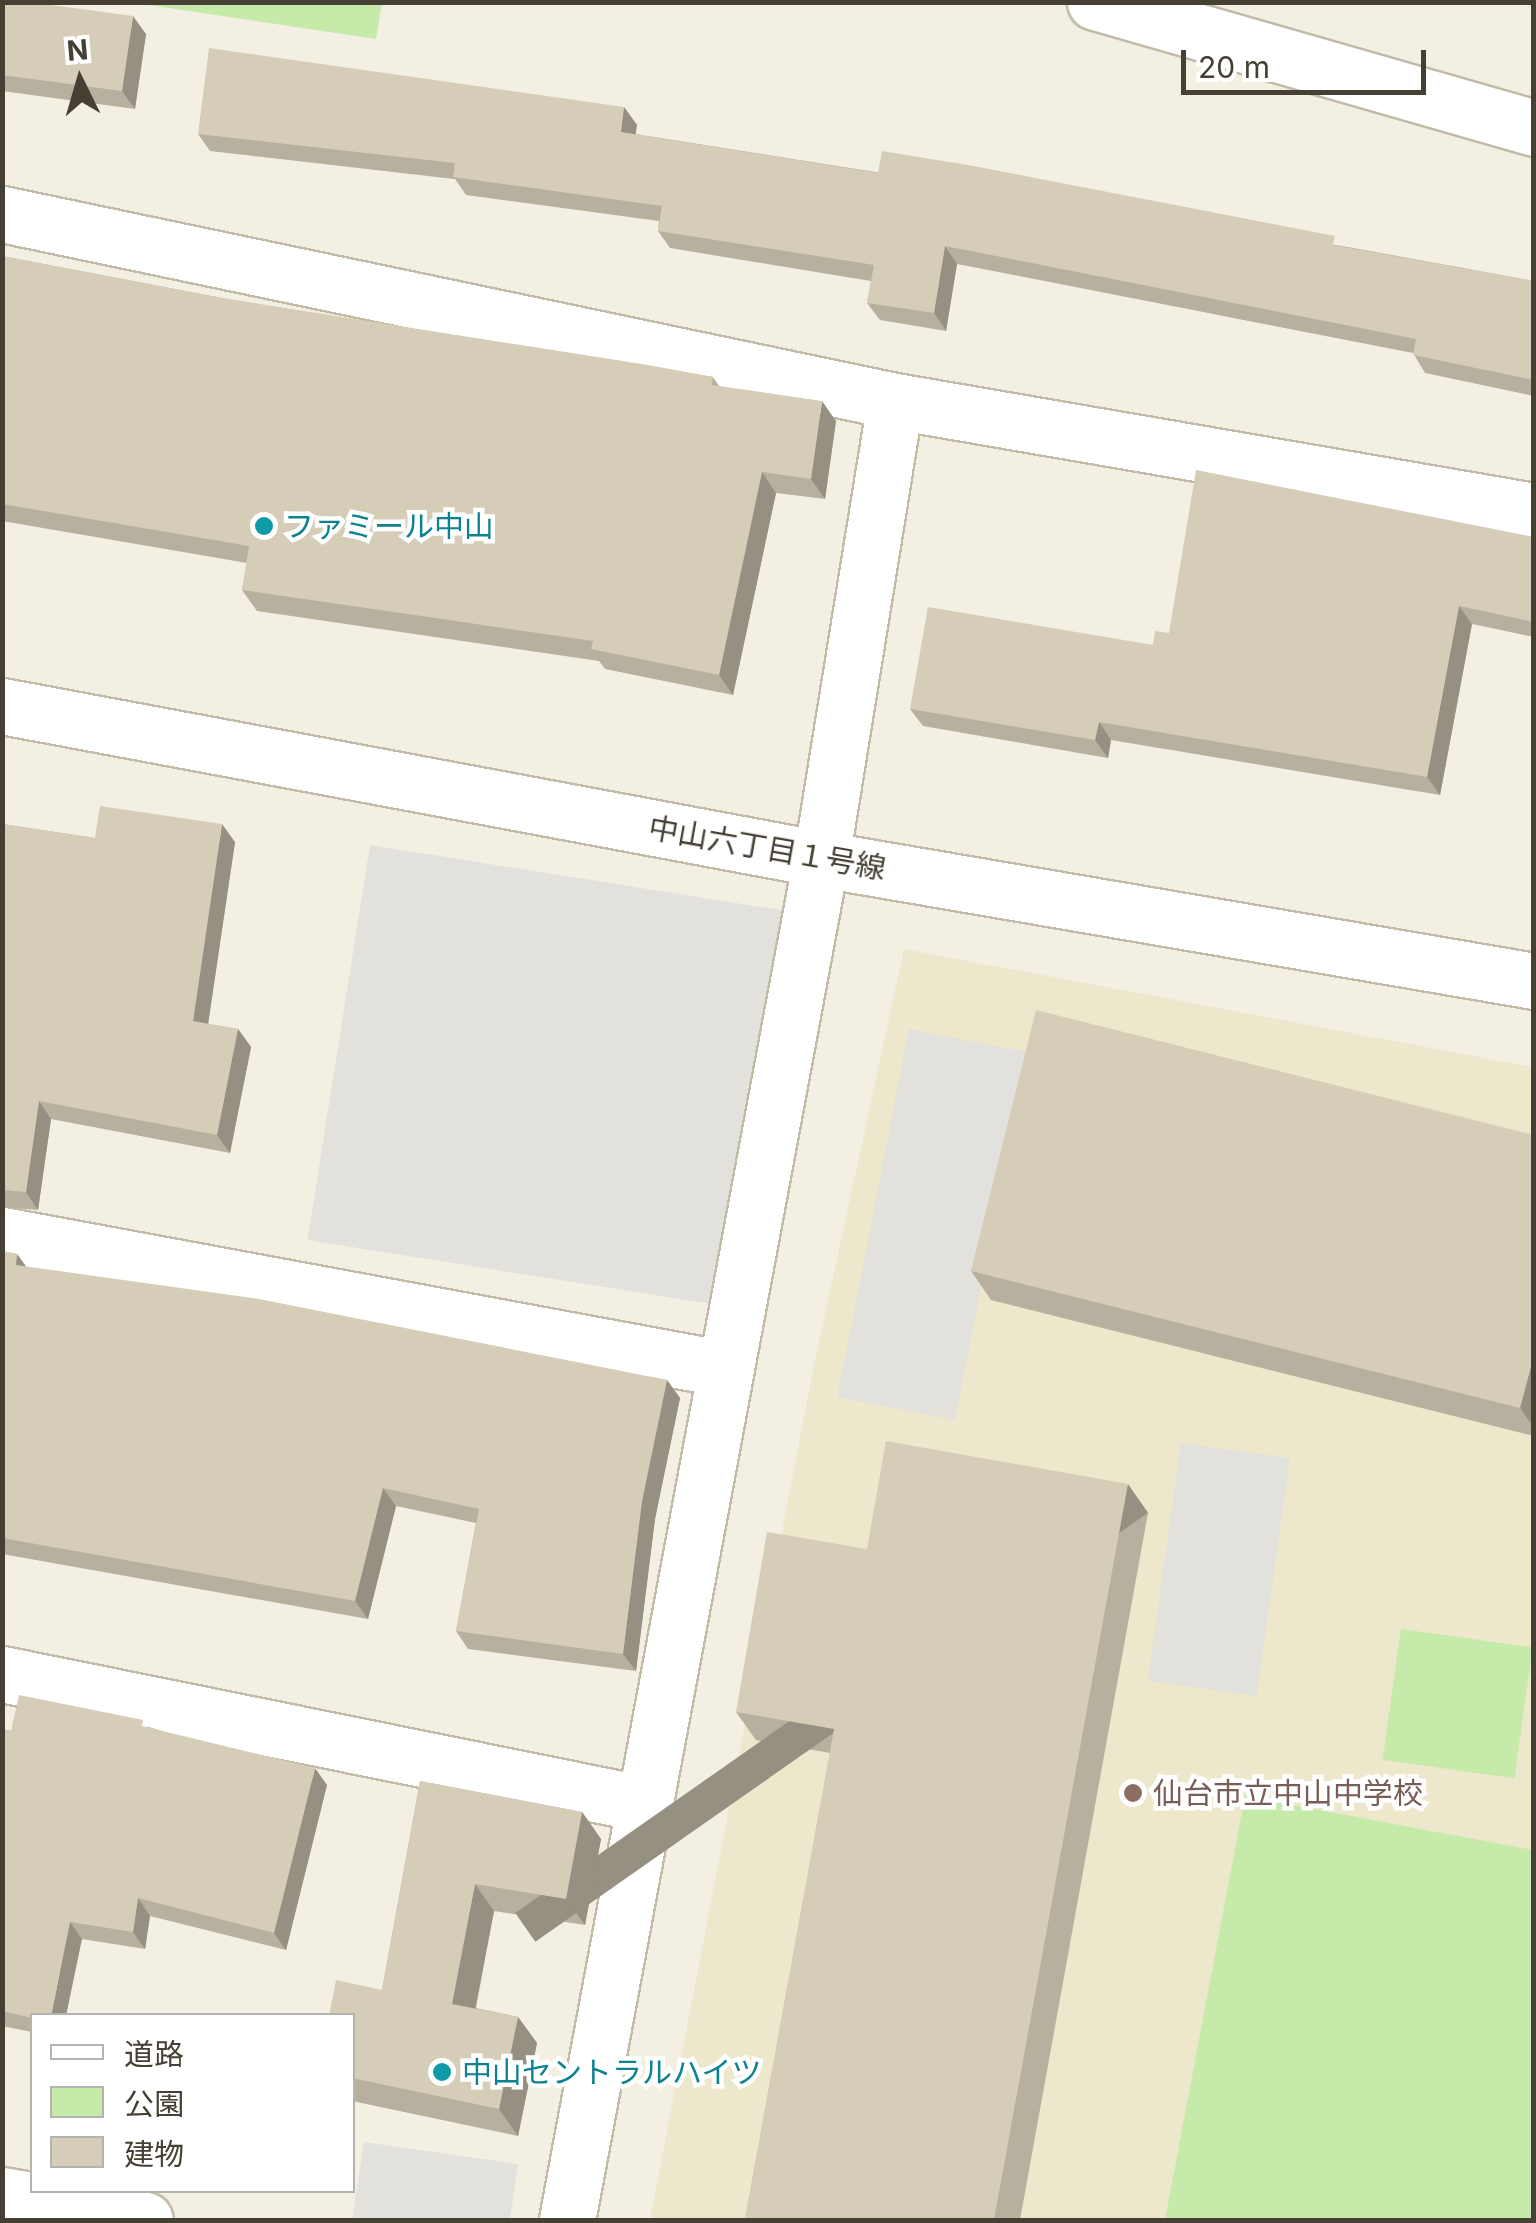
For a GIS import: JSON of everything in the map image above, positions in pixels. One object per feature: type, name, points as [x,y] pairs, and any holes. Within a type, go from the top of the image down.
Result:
[{"type":"street","points":[[1094,2],[1534,128]]},
{"type":"street","points":[[2,214],[895,401],[1534,510]]},
{"type":"street","points":[[568,2220],[821,859],[895,401]]},
{"type":"street","name":"中山六丁目１号線","points":[[2,706],[821,859],[1534,981]]},
{"type":"street","points":[[2,1235],[726,1369]]},
{"type":"street","points":[[2,1674],[645,1804]]},
{"type":"street","points":[[2,2195],[145,2220]]},
{"type":"shaded area","points":[[370,845],[787,911],[724,1306],[307,1240]]},
{"type":"shaded area","name":"仙台市立中山中学校","points":[[904,949],[1533,1067],[1533,2220],[650,2220],[814,1365]]},
{"type":"shaded area","points":[[909,1029],[1027,1052],[955,1420],[837,1397]]},
{"type":"shaded area","points":[[1181,1443],[1290,1458],[1257,1696],[1148,1681]]},
{"type":"shaded area","points":[[364,2142],[518,2164],[510,2220],[352,2220]]},
{"type":"green space","points":[[382,2],[376,39],[135,3]]},
{"type":"green space","points":[[1401,1629],[1533,1648],[1514,1778],[1383,1760]]},
{"type":"green space","points":[[1245,1796],[1533,1850],[1533,2220],[1165,2220]]},
{"type":"building","points":[[2,2],[133,16],[122,91],[2,75]]},
{"type":"building","points":[[209,48],[624,107],[621,132],[878,173],[882,151],[968,165],[1335,236],[1333,245],[1534,281],[1534,380],[1413,355],[1416,339],[945,246],[934,313],[867,303],[874,265],[658,231],[662,206],[453,177],[455,163],[198,134]]},
{"type":"building","points":[[2,256],[227,299],[648,365],[713,377],[712,385],[822,401],[811,479],[762,472],[719,675],[591,649],[593,641],[242,590],[249,546],[2,504]]},
{"type":"building","points":[[1196,470],[1534,537],[1534,622],[1459,606],[1427,777],[1099,722],[1095,740],[910,709],[928,607],[1153,645],[1155,631],[1169,633]]},
{"type":"building","points":[[100,806],[222,824],[193,1021],[238,1029],[217,1135],[39,1101],[26,1192],[2,1190],[2,824],[95,838]]},
{"type":"building","points":[[1036,1010],[1534,1135],[1534,1355],[1520,1408],[971,1271]]},
{"type":"building","points":[[2,1251],[17,1254],[16,1265],[259,1299],[667,1380],[642,1501],[623,1654],[456,1631],[479,1509],[383,1488],[355,1601],[2,1538]]},
{"type":"building","points":[[886,1441],[1128,1484],[994,2220],[745,2220],[834,1729],[736,1712],[767,1532],[867,1549]]},
{"type":"building","points":[[19,1695],[143,1720],[142,1726],[315,1768],[274,1933],[138,1898],[133,1932],[70,1922],[52,2013],[30,2013],[30,2018],[2,2011],[2,1729],[11,1731]]},
{"type":"building","points":[[420,1781],[582,1812],[566,1899],[475,1884],[452,2004],[518,2017],[499,2109],[355,2079],[355,2013],[330,2013],[336,1980],[382,1990]]},
{"type":"place","name":"ファミール中山","points":[[264,526]]},
{"type":"place","name":"仙台市立中山中学校","points":[[1133,1793]]},
{"type":"place","name":"中山セントラルハイツ","points":[[442,2072]]}]
